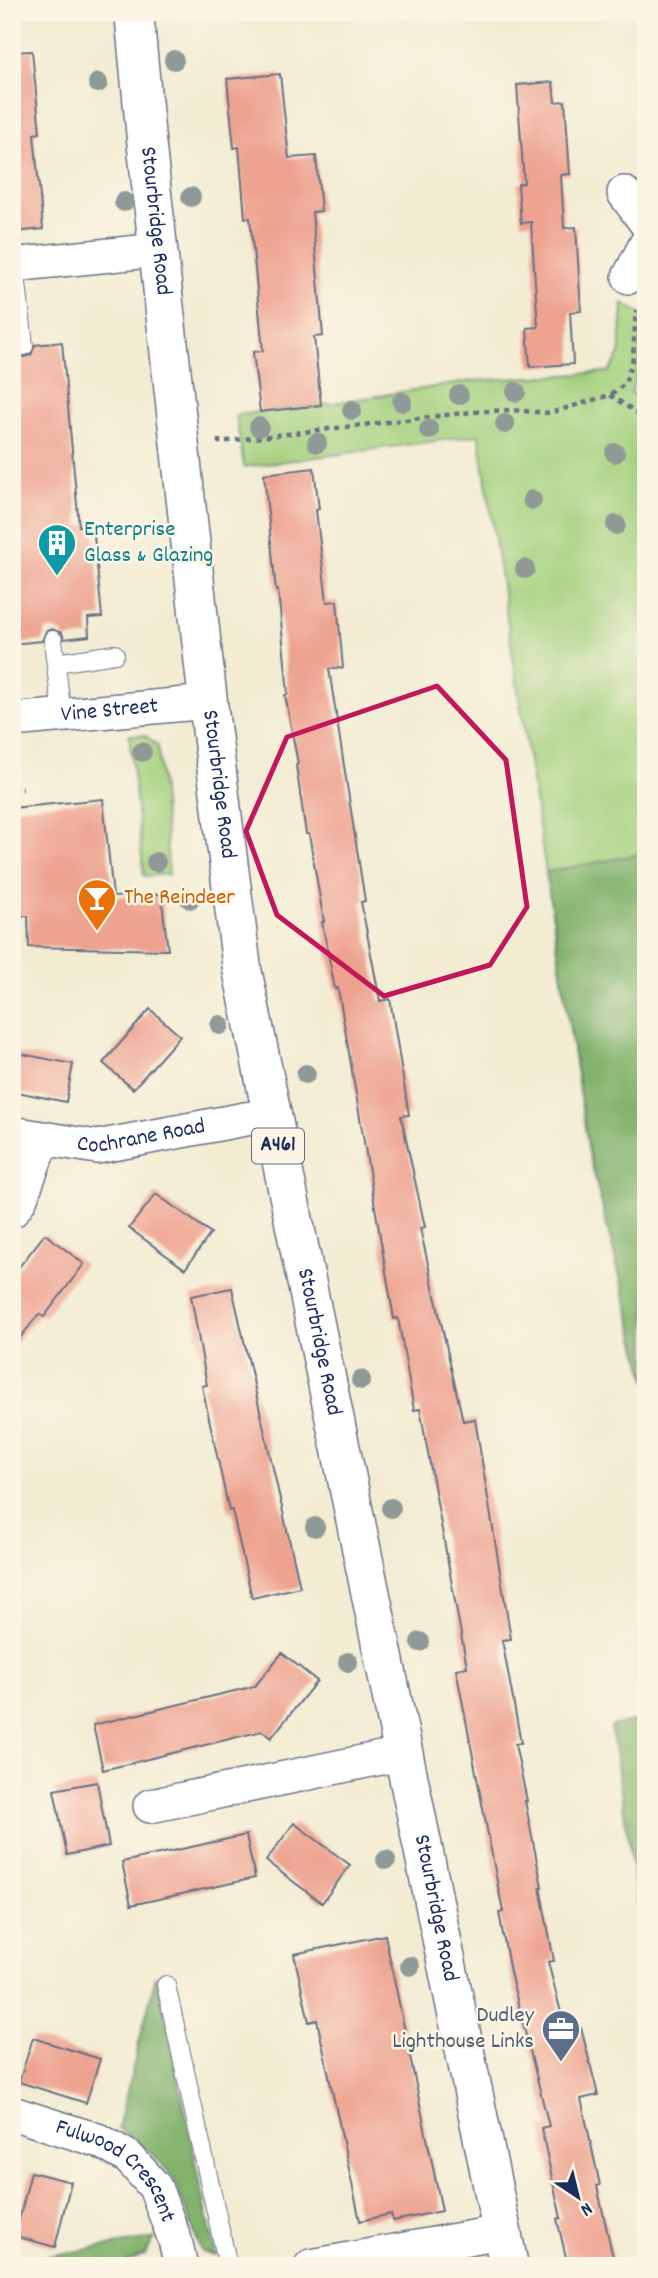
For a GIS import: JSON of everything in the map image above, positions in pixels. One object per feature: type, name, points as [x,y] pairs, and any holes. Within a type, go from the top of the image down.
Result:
[{"type":"main road","name":"Stourbridge Road","points":[[134,12],[208,702],[242,969],[505,2249]]},
{"type":"street","points":[[624,193],[646,223]]},
{"type":"street","points":[[13,265],[159,250]]},
{"type":"street","name":"Vine Street","points":[[12,720],[208,702]]},
{"type":"street","name":"Cochrane Road","points":[[27,1136],[97,1147],[271,1116]]},
{"type":"street","points":[[12,1211],[20,1200],[27,1136]]},
{"type":"street","points":[[150,1806],[405,1753]]},
{"type":"street","name":"Fulwood Crescent","points":[[12,2113],[100,2141],[128,2157],[155,2187],[175,2240],[181,2266]]},
{"type":"street","points":[[310,2266],[505,2249]]},
{"type":"lane","points":[[13,265],[24,346]]},
{"type":"lane","points":[[54,640],[62,716]]},
{"type":"lane","points":[[56,663],[114,654]]},
{"type":"lane","points":[[166,1985],[229,2266]]},
{"type":"path","points":[[218,430],[219,442],[472,412],[550,412],[610,396],[625,384],[634,358],[636,262]]},
{"type":"path","points":[[610,396],[646,419]]},
{"type":"path","points":[[12,790],[23,789]]},
{"type":"highlighted area","points":[[437,686],[506,760],[527,907],[490,965],[384,996],[277,915],[246,831],[287,737]]},
{"type":"green space","points":[[623,303],[643,315],[641,364],[631,393],[646,400],[646,1380],[589,1153],[479,435],[244,467],[236,415],[321,405],[472,381],[609,372],[620,354]]},
{"type":"green space","points":[[129,735],[145,735],[158,746],[169,874],[144,876]]},
{"type":"green space","points":[[646,853],[646,1381],[589,1153],[546,872]]},
{"type":"green space","points":[[646,1719],[646,1955],[611,1726]]},
{"type":"green space","points":[[156,1975],[216,2256],[202,2252],[173,2177],[152,2153],[118,2128]]},
{"type":"green space","points":[[155,2238],[145,2255],[120,2266],[12,2266],[12,2262]]},
{"type":"building","points":[[32,51],[40,133],[34,134],[43,229],[15,232],[12,208],[12,52]]},
{"type":"building","points":[[280,74],[289,158],[316,156],[321,211],[312,212],[323,336],[314,337],[321,405],[260,412],[253,352],[263,351],[250,218],[245,218],[239,147],[234,148],[227,79]]},
{"type":"building","points":[[553,82],[555,102],[565,101],[570,174],[561,175],[564,228],[576,227],[581,311],[570,312],[573,364],[530,367],[527,328],[538,327],[531,222],[521,223],[518,184],[524,183],[517,85]]},
{"type":"building","points":[[62,342],[79,526],[93,525],[102,617],[88,618],[89,636],[64,639],[62,633],[52,629],[46,631],[42,641],[12,644],[12,347],[15,353],[25,357],[31,355],[35,345]]},
{"type":"building","points":[[314,468],[327,602],[337,601],[343,668],[329,669],[365,901],[361,902],[380,1001],[390,999],[409,1115],[401,1116],[425,1227],[420,1228],[463,1421],[475,1419],[511,1639],[502,1640],[521,1743],[515,1744],[554,1961],[548,1962],[566,2032],[581,2028],[598,2095],[581,2099],[615,2266],[568,2266],[557,2219],[561,2218],[541,2128],[549,2126],[510,1972],[499,1913],[503,1912],[456,1669],[467,1667],[420,1409],[414,1410],[398,1318],[394,1319],[338,988],[335,989],[309,834],[306,834],[296,765],[298,764],[285,695],[288,694],[264,474]]},
{"type":"building","points":[[103,799],[113,897],[161,894],[168,950],[29,947],[28,916],[12,916],[12,808]]},
{"type":"building","points":[[150,1009],[180,1036],[133,1089],[103,1063]]},
{"type":"building","points":[[12,1052],[73,1064],[66,1102],[12,1091]]},
{"type":"building","points":[[156,1194],[211,1233],[185,1269],[129,1228]]},
{"type":"building","points":[[45,1234],[84,1264],[44,1317],[39,1314],[12,1348],[12,1276]]},
{"type":"building","points":[[232,1288],[300,1587],[252,1598],[232,1510],[229,1511],[202,1386],[207,1385],[191,1296]]},
{"type":"building","points":[[282,1653],[317,1681],[271,1738],[262,1731],[103,1770],[93,1725],[255,1686]]},
{"type":"building","points":[[97,1782],[109,1846],[67,1855],[54,1790]]},
{"type":"building","points":[[294,1823],[350,1865],[322,1903],[266,1861]]},
{"type":"building","points":[[246,1835],[255,1878],[131,1905],[122,1862]]},
{"type":"building","points":[[385,1935],[442,2211],[393,2221],[391,2214],[360,2221],[317,2020],[309,2022],[294,1954]]},
{"type":"building","points":[[33,2038],[100,2059],[86,2103],[19,2082]]},
{"type":"building","points":[[31,2172],[71,2182],[55,2247],[15,2236]]},
{"type":"place","name":"Enterprise Glass & Glazing","points":[[57,577]]},
{"type":"place","name":"The Reindeer","points":[[97,932]]},
{"type":"place","name":"Dudley Lighthouse Links","points":[[561,2063]]}]
